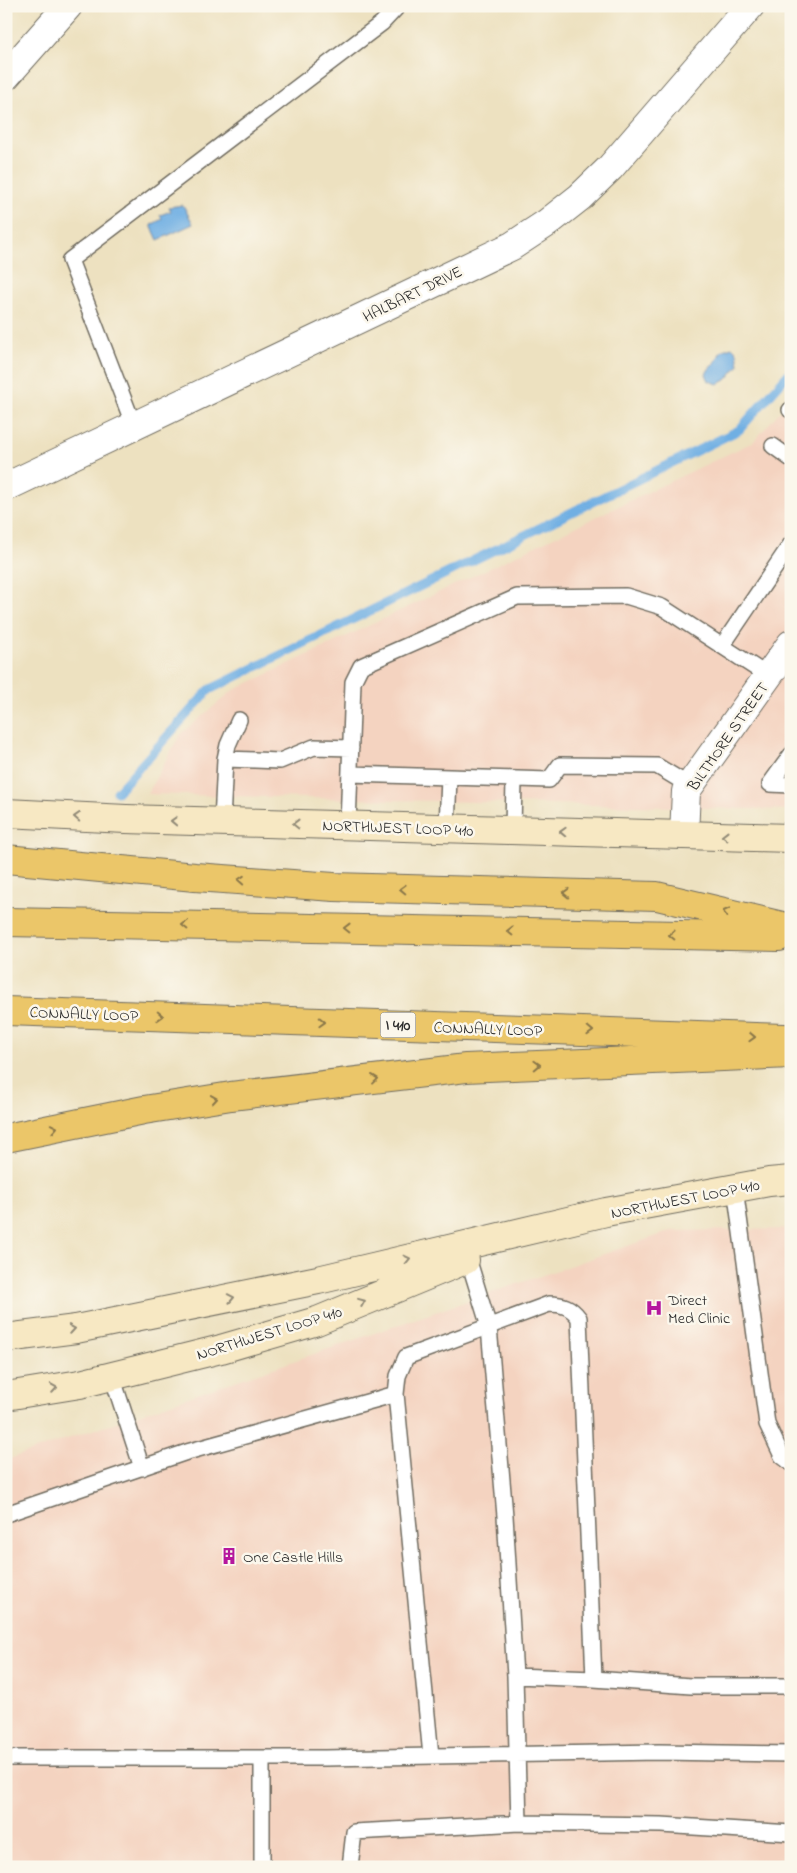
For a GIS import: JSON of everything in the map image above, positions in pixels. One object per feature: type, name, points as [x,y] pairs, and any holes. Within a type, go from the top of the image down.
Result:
[{"type":"highway","points":[[6,859],[195,877],[334,887],[657,896],[791,928]]},
{"type":"highway","points":[[6,922],[791,937]]},
{"type":"highway","name":"CONNALLY LOOP","points":[[6,1011],[791,1039]]},
{"type":"highway","points":[[6,1138],[144,1110],[231,1096],[466,1068],[791,1054]]},
{"type":"main road","name":"NORTHWEST LOOP 410","points":[[6,813],[126,820],[791,838]]},
{"type":"main road","name":"NORTHWEST LOOP 410","points":[[6,1338],[76,1329],[318,1280],[606,1212],[769,1182],[791,1180]]},
{"type":"main road","name":"NORTHWEST LOOP 410","points":[[6,1396],[80,1384],[221,1349],[317,1320],[468,1258],[579,1219]]},
{"type":"street","points":[[6,76],[68,6]]},
{"type":"street","name":"HALBART DRIVE","points":[[6,487],[512,246],[547,223],[580,197],[610,168],[750,6]]},
{"type":"street","name":"BILTMORE STREET","points":[[684,835],[686,791],[791,645]]},
{"type":"lane","points":[[134,426],[70,260],[382,23],[398,6]]},
{"type":"lane","points":[[773,446],[791,459]]},
{"type":"lane","points":[[722,646],[791,544]]},
{"type":"lane","points":[[348,826],[353,682],[361,666],[516,597],[626,596],[662,606],[768,676]]},
{"type":"lane","points":[[222,822],[225,759],[228,745],[239,720]]},
{"type":"lane","points":[[225,759],[280,761],[314,747],[351,748]]},
{"type":"lane","points":[[791,755],[770,784],[791,785]]},
{"type":"lane","points":[[350,774],[549,780],[560,765],[657,766],[690,786]]},
{"type":"lane","points":[[447,828],[449,777]]},
{"type":"lane","points":[[513,830],[514,779]]},
{"type":"lane","points":[[735,1188],[767,1424],[782,1456],[791,1463]]},
{"type":"lane","points":[[468,1258],[489,1327],[505,1516],[515,1676],[518,1823]]},
{"type":"lane","points":[[431,1756],[396,1394],[398,1376],[406,1357],[549,1304],[560,1304],[573,1309],[579,1318],[594,1679]]},
{"type":"lane","points":[[112,1376],[142,1468]]},
{"type":"lane","points":[[6,1514],[186,1452],[396,1394]]},
{"type":"lane","points":[[515,1676],[691,1686],[791,1686]]},
{"type":"lane","points":[[6,1758],[262,1758],[659,1752],[791,1754]]},
{"type":"lane","points":[[262,1758],[262,1867]]},
{"type":"lane","points":[[350,1867],[354,1832],[518,1823],[661,1825],[791,1833]]},
{"type":"shaded area","points":[[791,399],[791,810],[147,794],[180,735],[232,691],[753,442]]},
{"type":"shaded area","points":[[791,1229],[791,1867],[6,1867],[6,1460],[671,1231]]},
{"type":"water","points":[[183,205],[193,224],[158,240],[151,225],[162,219],[160,215],[171,211],[169,207]]},
{"type":"water","points":[[732,347],[737,352],[739,365],[726,380],[718,384],[709,381],[706,374],[708,370],[721,352]]},
{"type":"waterway","points":[[117,792],[209,690],[739,430],[791,371]]},
{"type":"place","name":"Direct Med Clinic","points":[[654,1308]]},
{"type":"place","name":"One Castle Hills","points":[[229,1556]]}]
